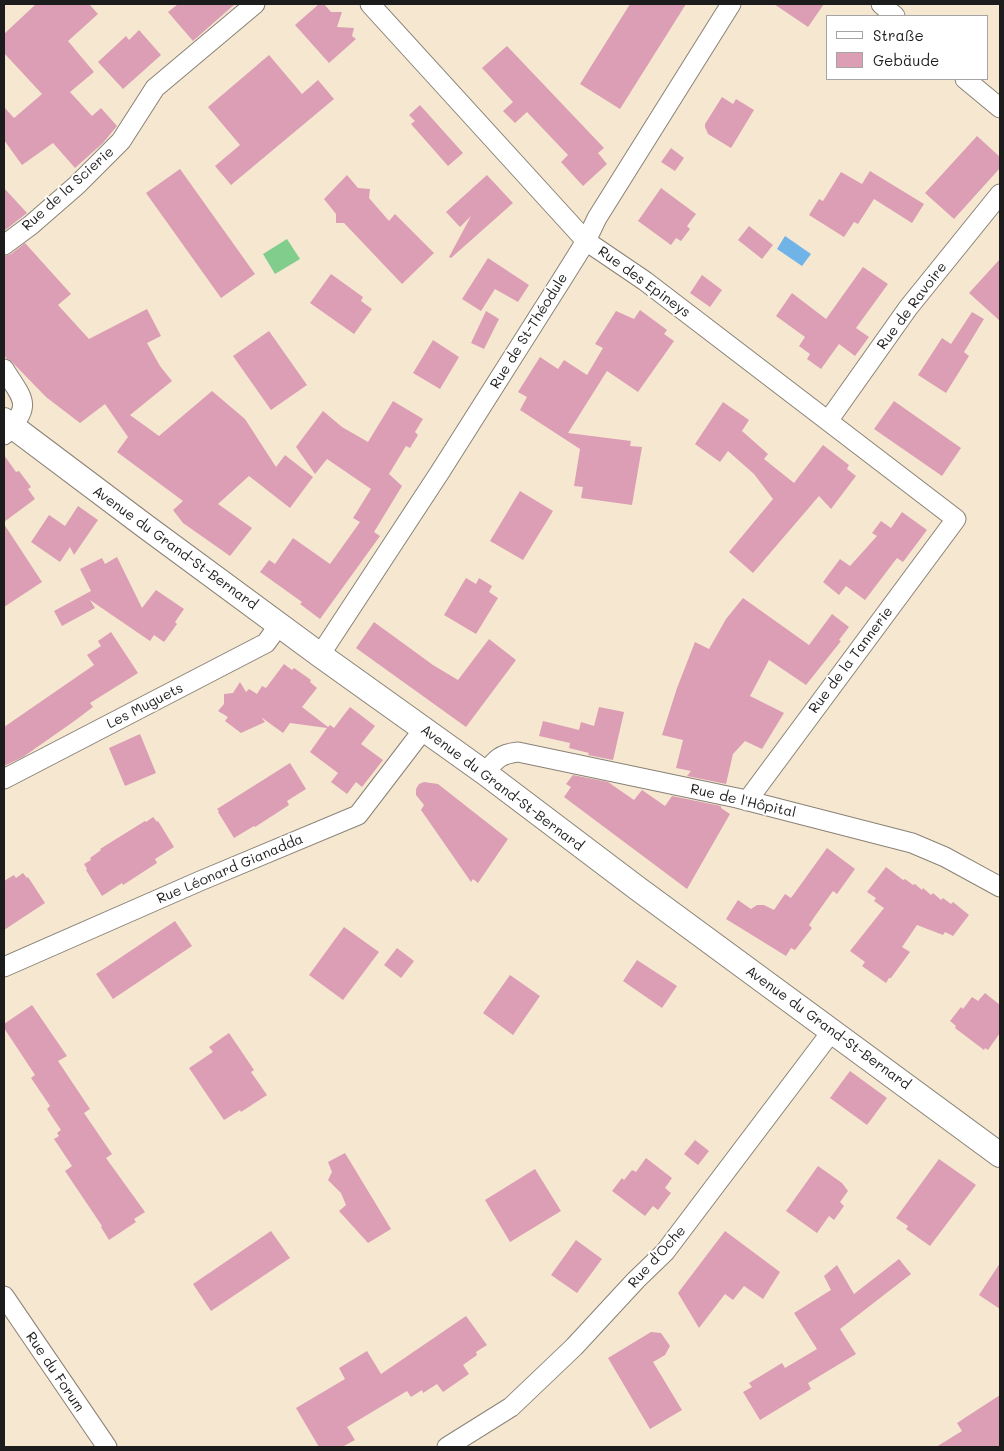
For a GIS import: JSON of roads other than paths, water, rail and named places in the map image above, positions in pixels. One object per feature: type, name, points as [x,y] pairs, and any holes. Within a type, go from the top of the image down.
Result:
[{"type":"street","name":"Rue de la Scierie","points":[[4,245],[78,185],[121,141],[155,88],[255,4]]},
{"type":"street","name":"Rue des Epineys","points":[[370,4],[586,241],[645,281],[956,519]]},
{"type":"street","name":"Rue de St-Théodule","points":[[320,655],[440,472],[586,241],[597,218],[731,4]]},
{"type":"street","points":[[881,4],[894,15]]},
{"type":"street","points":[[966,80],[1000,108]]},
{"type":"street","name":"Rue de Ravoire","points":[[828,421],[908,308],[1000,194]]},
{"type":"street","points":[[4,369],[23,399],[23,408],[7,427]]},
{"type":"street","name":"Avenue du Grand-St-Bernard","points":[[7,427],[423,730],[485,773],[560,831],[1000,1155]]},
{"type":"street","name":"Rue de la Tannerie","points":[[747,802],[956,519]]},
{"type":"street","name":"Les Muguets","points":[[4,779],[266,643],[280,625]]},
{"type":"street","name":"Rue Léonard Gianadda","points":[[4,967],[200,881],[358,815],[423,730]]},
{"type":"street","name":"Rue de l'Hôpital","points":[[485,773],[497,758],[507,753],[518,752],[747,802],[912,843],[945,857],[1000,887]]},
{"type":"street","name":"Rue d'Oche","points":[[447,1447],[511,1407],[539,1382],[665,1252],[832,1031]]},
{"type":"street","name":"Rue du Forum","points":[[4,1296],[107,1447]]},
{"type":"water","points":[[785,236],[811,254],[802,266],[777,249]]}]
